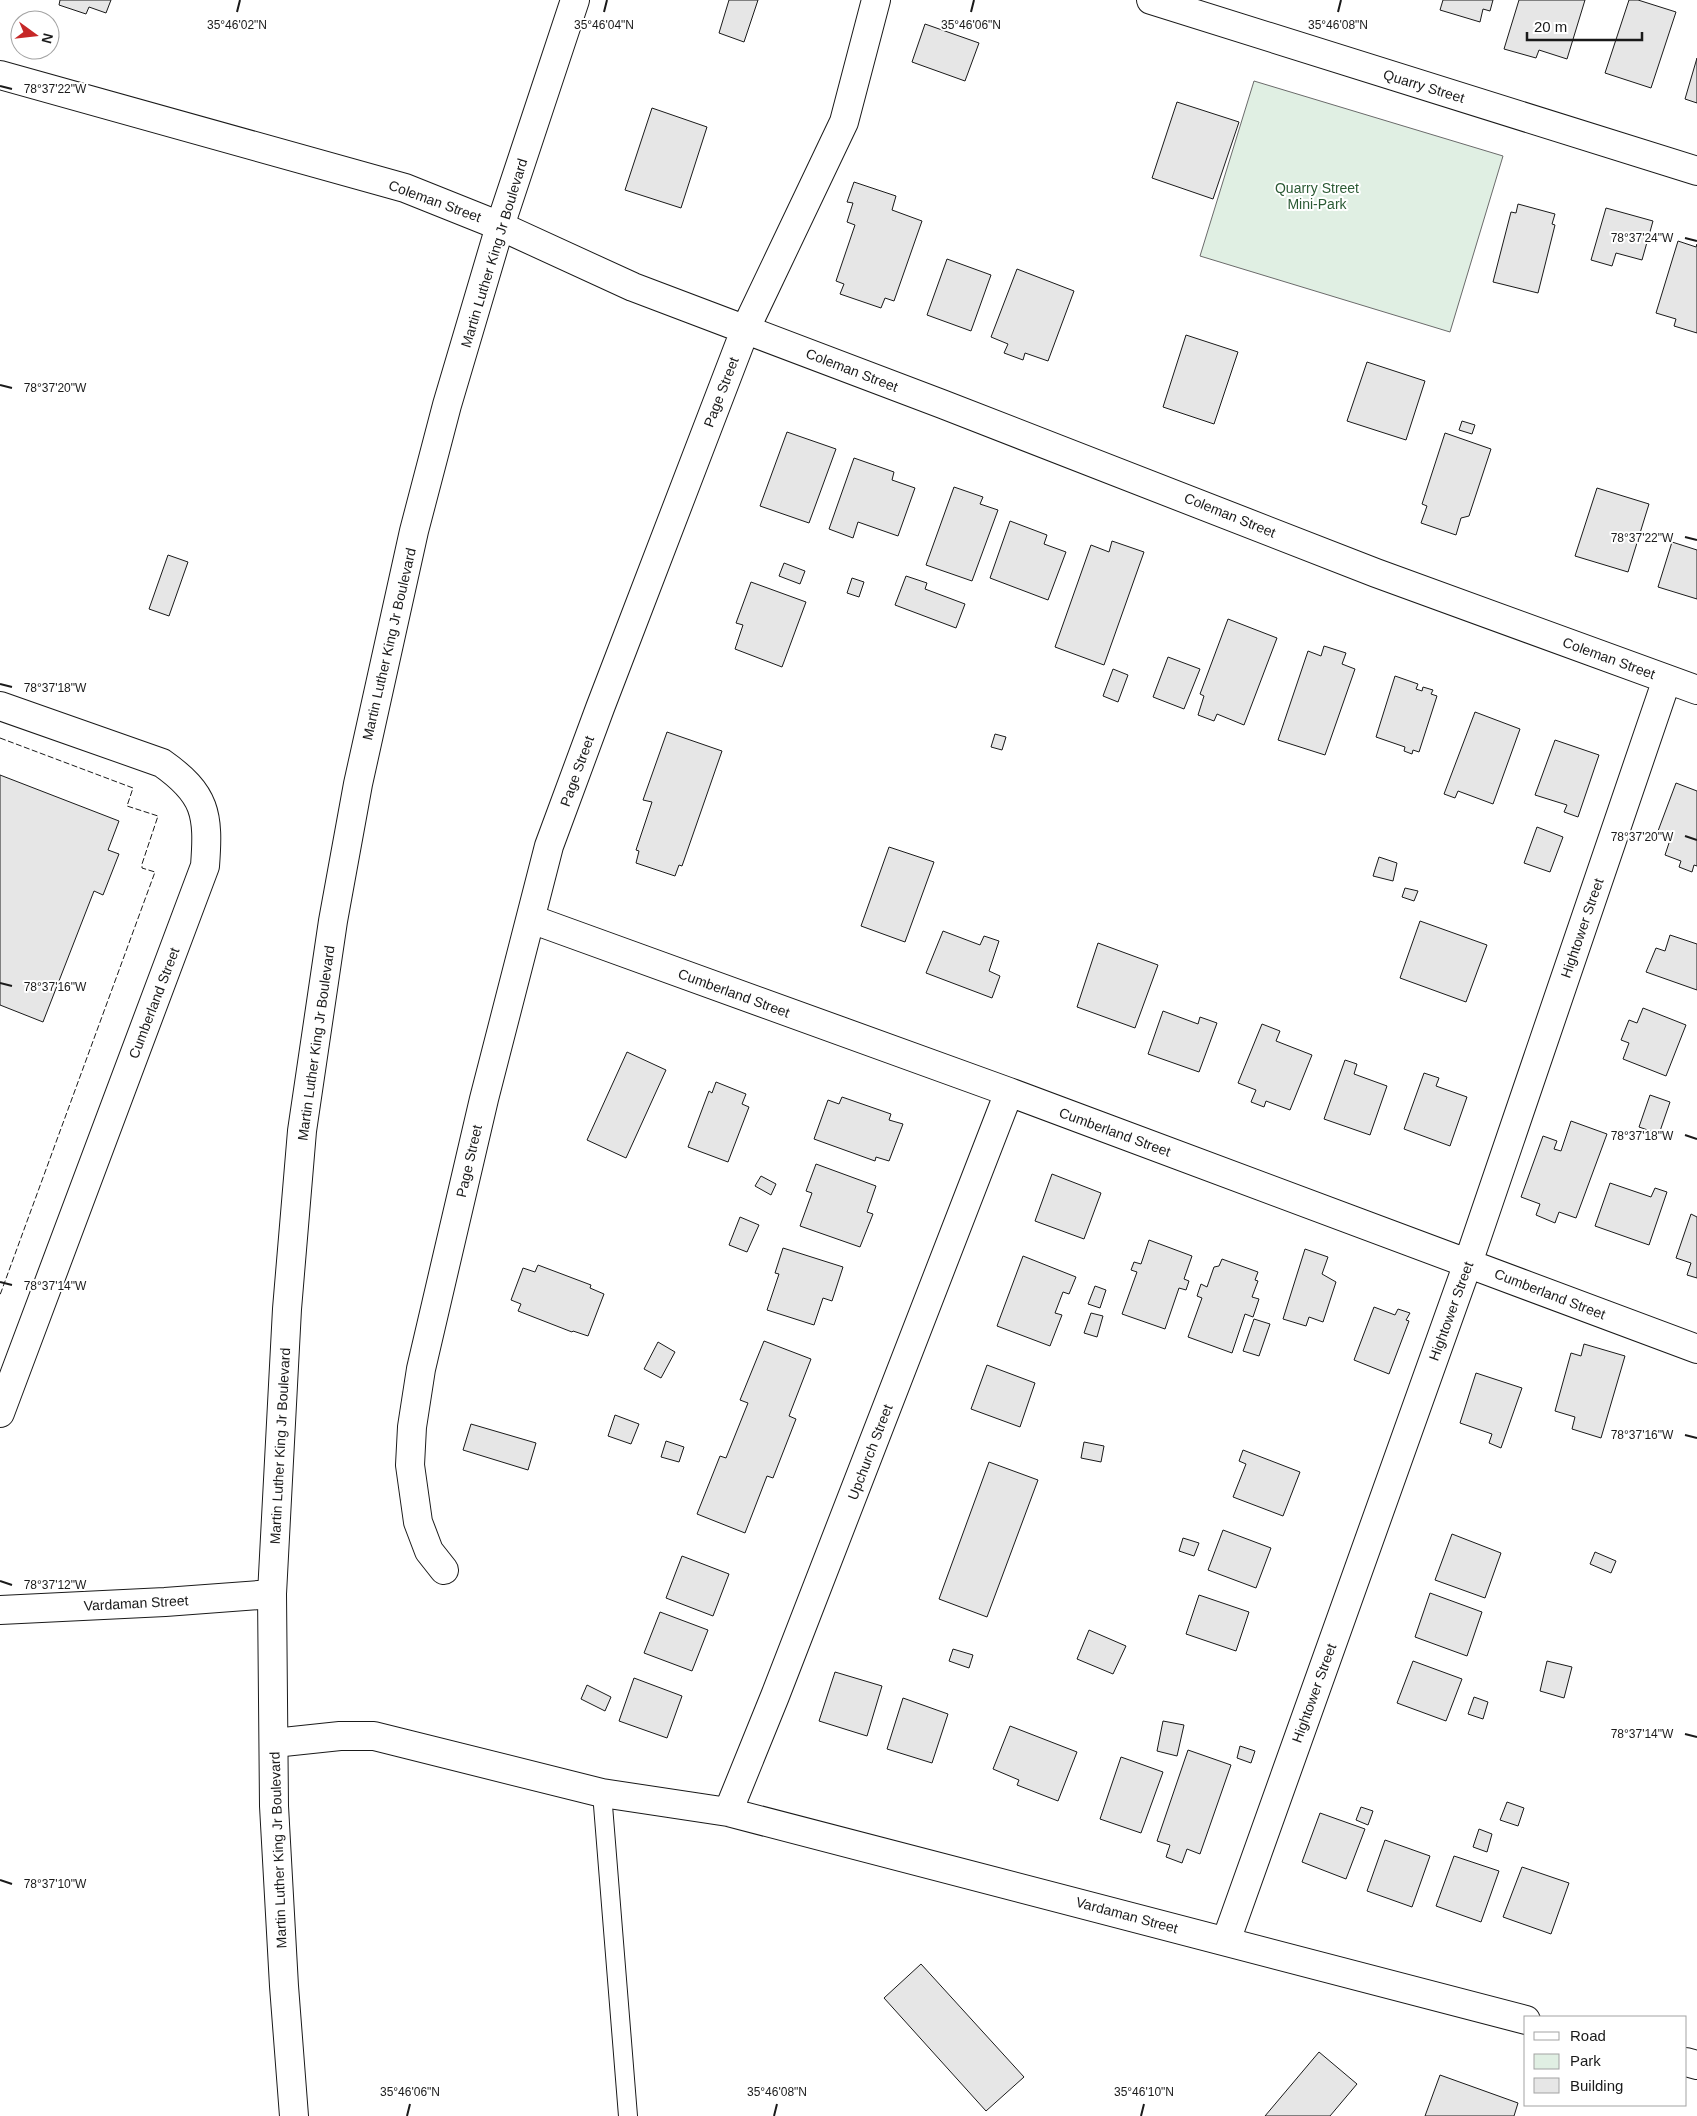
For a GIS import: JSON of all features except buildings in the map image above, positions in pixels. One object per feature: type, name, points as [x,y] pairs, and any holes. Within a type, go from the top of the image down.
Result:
[{"type":"street","name":"Martin Luther King Jr Boulevard","points":[[294,2116],[284,1986],[274,1806],[272,1594],[287,1309],[302,1131],[333,921],[358,784],[414,531],[447,405],[500,226],[576,0]]},
{"type":"street","name":"Page Street","points":[[444,1570],[429,1551],[418,1522],[410,1465],[412,1427],[421,1369],[484,1099],[549,846],[746,330],[844,122],[876,0]]},
{"type":"street","name":"Quarry Street","points":[[1151,0],[1697,171]]},
{"type":"street","name":"Coleman Street","points":[[0,74],[405,188],[500,226],[633,287],[1156,486],[1376,573],[1697,690]]},
{"type":"street","name":"Hightower Street","points":[[1226,1941],[1468,1263],[1668,679]]},
{"type":"street","name":"Cumberland Street","points":[[0,706],[162,763],[183,778],[201,803],[208,834],[206,866],[0,1413]]},
{"type":"street","name":"Cumberland Street","points":[[531,919],[1009,1092],[1697,1349]]},
{"type":"street","name":"Upchurch Street","points":[[728,1812],[775,1696],[1009,1092]]},
{"type":"street","name":"Vardaman Street","points":[[0,1610],[165,1602],[272,1594]]},
{"type":"street","name":"Vardaman Street","points":[[274,1743],[340,1736],[374,1736],[602,1793],[728,1812],[1524,2019]]},
{"type":"lane","points":[[602,1793],[628,2116]]},
{"type":"green space","name":"Quarry Street Mini-Park","points":[[1254,81],[1503,156],[1450,332],[1200,256]]},
{"type":"fence","points":[[0,738],[133,788],[127,806],[158,816],[142,864],[142,868],[155,872],[0,1295]]}]
